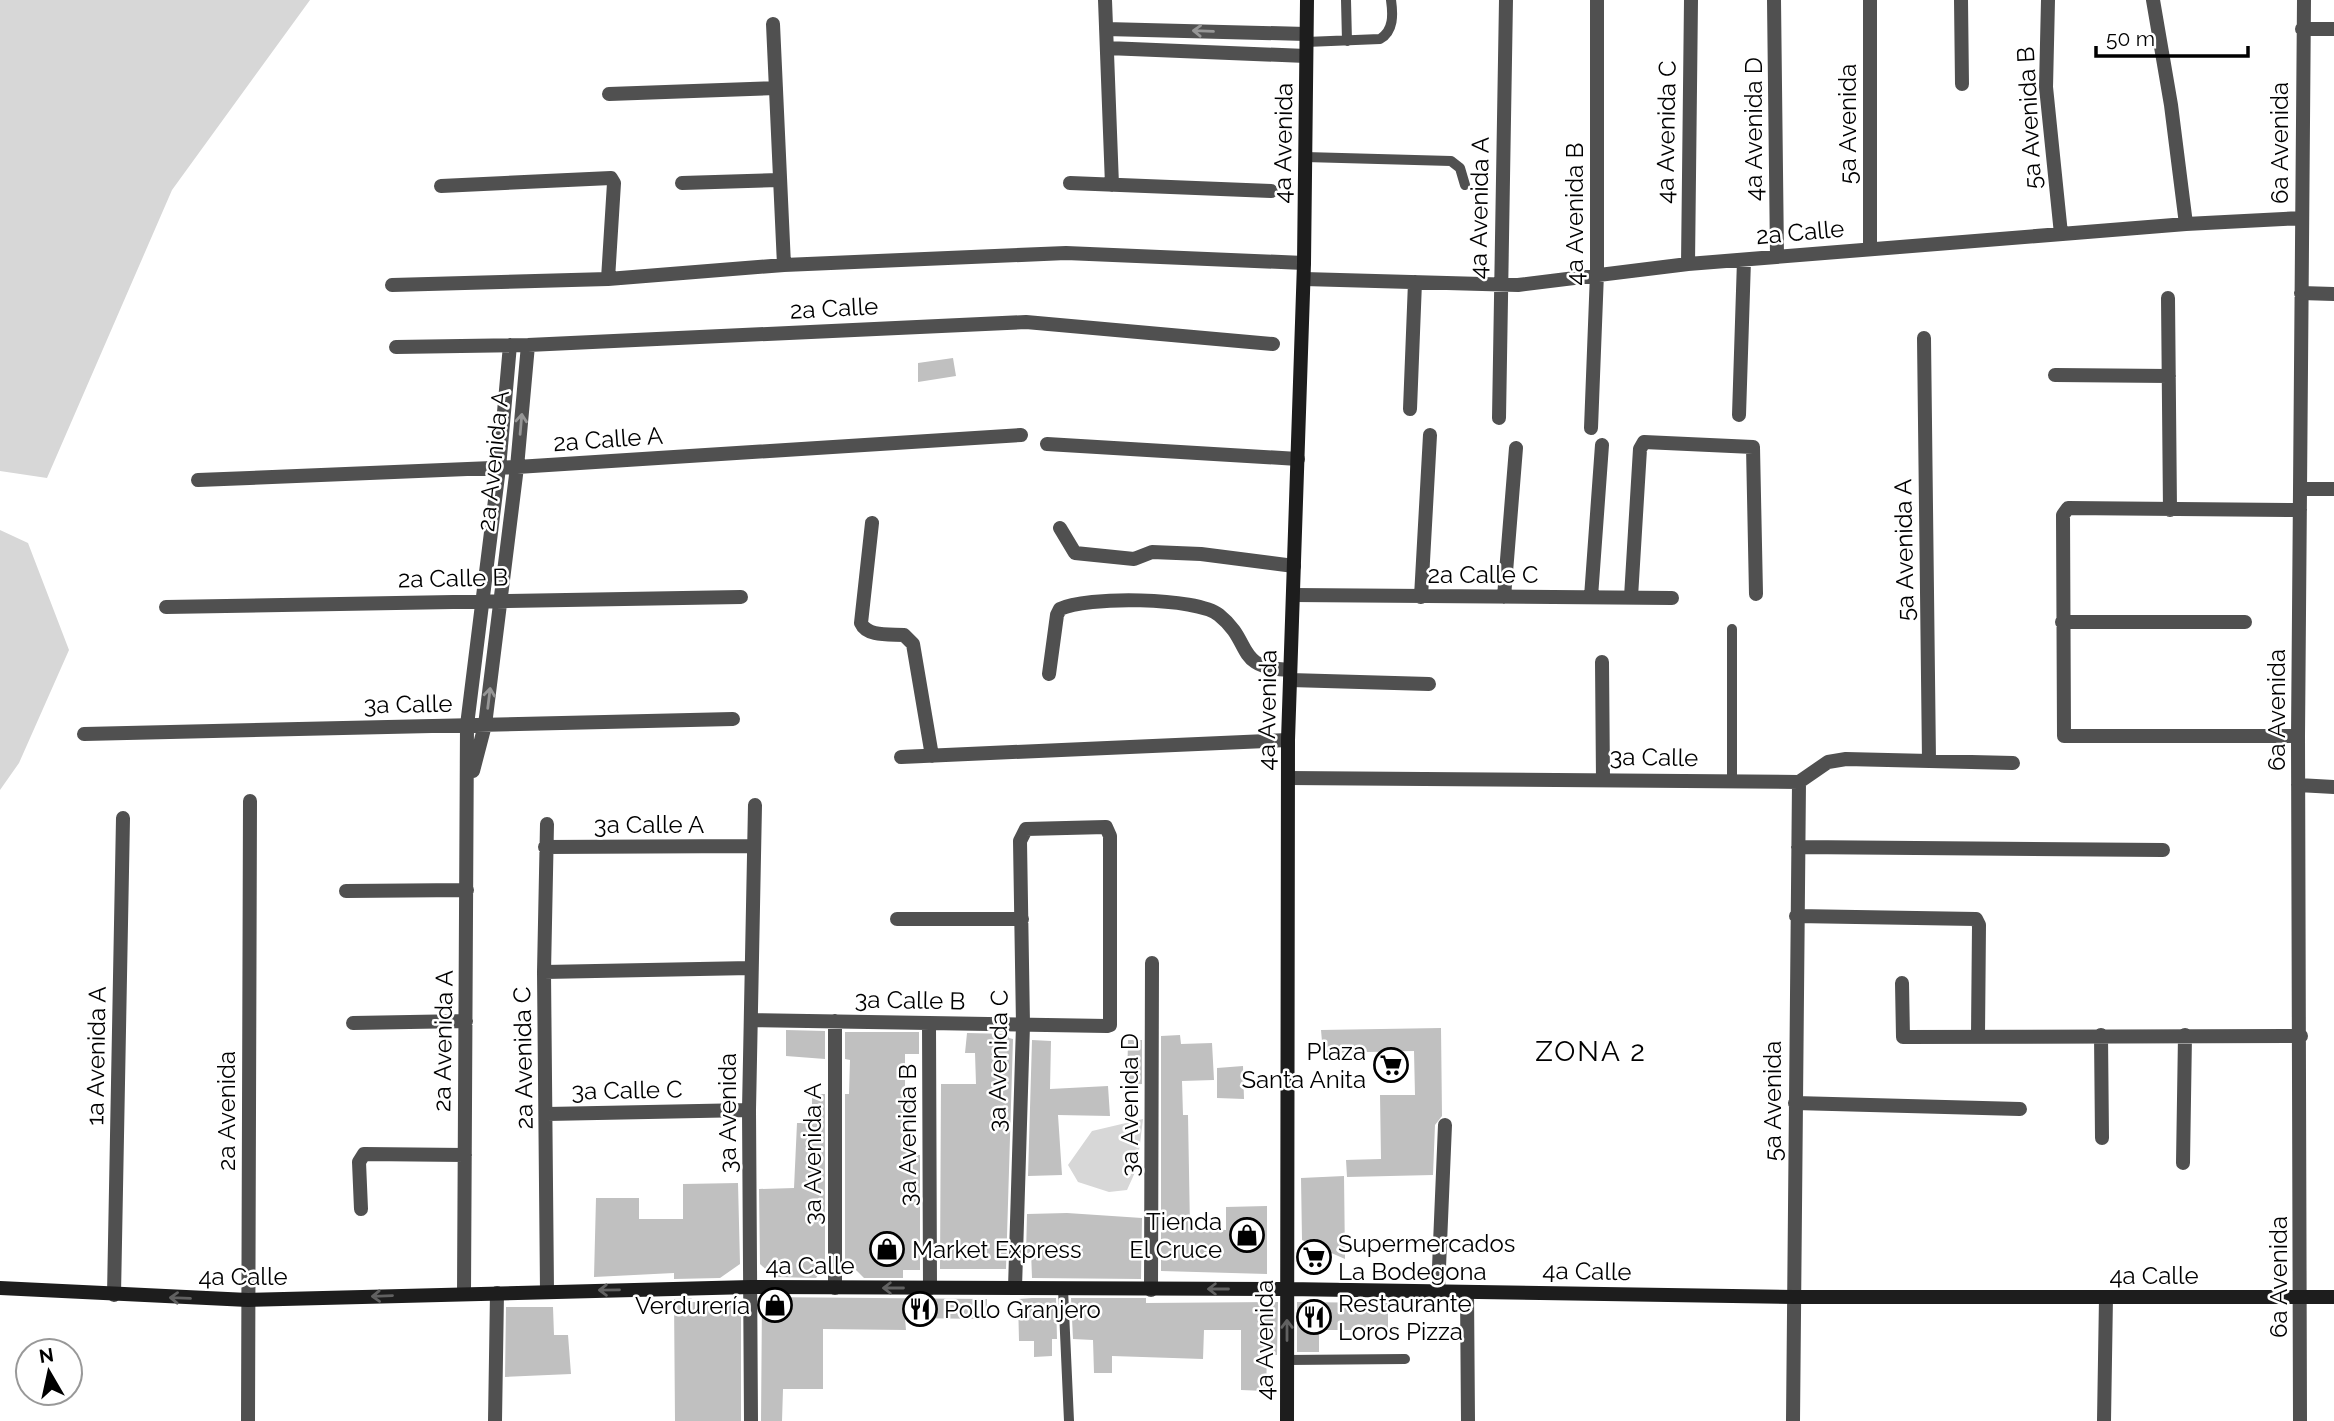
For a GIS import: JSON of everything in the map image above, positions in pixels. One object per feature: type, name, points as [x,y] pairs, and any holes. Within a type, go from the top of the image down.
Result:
[{"type":"main road","name":"4a Avenida","points":[[1287,1421],[1288,740],[1304,279],[1307,0]]},
{"type":"main road","name":"4a Calle","points":[[0,1288],[248,1300],[751,1287],[1287,1289],[1794,1297],[2334,1297]]},
{"type":"street","points":[[1105,0],[1112,185]]},
{"type":"street","name":"4a Avenida A","points":[[1499,418],[1506,0]]},
{"type":"street","name":"4a Avenida B","points":[[1591,428],[1597,273],[1597,0]]},
{"type":"street","name":"4a Avenida C","points":[[1688,264],[1691,0]]},
{"type":"street","name":"4a Avenida D","points":[[1774,0],[1777,257]]},
{"type":"street","name":"5a Avenida","points":[[1870,0],[1870,248]]},
{"type":"street","points":[[1961,0],[1962,84]]},
{"type":"street","name":"5a Avenida B","points":[[2048,0],[2046,87],[2061,234]]},
{"type":"street","points":[[2153,0],[2171,106],[2186,224]]},
{"type":"street","name":"6a Avenida","points":[[2300,1421],[2301,1036],[2298,736],[2304,0]]},
{"type":"street","points":[[773,24],[784,265]]},
{"type":"street","points":[[1106,29],[1306,44]]},
{"type":"street","points":[[2302,29],[2334,29]]},
{"type":"street","points":[[1107,48],[1306,44]]},
{"type":"street","points":[[609,94],[776,88]]},
{"type":"street","points":[[441,186],[611,178],[614,183],[608,279]]},
{"type":"street","points":[[682,183],[779,180]]},
{"type":"street","points":[[1070,183],[1271,191]]},
{"type":"street","name":"2a Calle","points":[[1304,279],[1501,286],[1597,273],[1870,248],[2302,218]]},
{"type":"street","points":[[393,285],[608,279],[784,265],[1066,253],[1304,263]]},
{"type":"street","points":[[1739,415],[1744,260]]},
{"type":"street","points":[[1410,409],[1415,282]]},
{"type":"street","points":[[2301,293],[2334,294]]},
{"type":"street","points":[[2168,298],[2170,510]]},
{"type":"street","name":"2a Calle","points":[[396,347],[528,345],[1026,322],[1273,344]]},
{"type":"street","name":"5a Avenida A","points":[[1924,338],[1929,761]]},
{"type":"street","name":"2a Avenida A","points":[[464,1294],[469,789],[467,725],[499,468],[510,345]]},
{"type":"street","name":"2a Avenida A","points":[[469,789],[485,725],[517,467],[528,345]]},
{"type":"street","points":[[2055,375],[2169,376]]},
{"type":"street","name":"2a Calle A","points":[[198,480],[499,468],[1021,435]]},
{"type":"street","points":[[1421,597],[1430,435]]},
{"type":"street","points":[[1631,597],[1640,446],[1644,442],[1753,447],[1756,594]]},
{"type":"street","points":[[1047,444],[1298,459]]},
{"type":"street","points":[[1591,597],[1602,445]]},
{"type":"street","points":[[1504,597],[1516,448]]},
{"type":"street","points":[[2300,489],[2334,489]]},
{"type":"street","points":[[2298,736],[2064,736],[2063,622],[2064,510],[2300,510]]},
{"type":"street","points":[[872,523],[861,622],[864,629],[871,632],[904,635],[913,644],[932,756]]},
{"type":"street","points":[[1060,528],[1075,553],[1090,556],[1134,559],[1160,551],[1294,566]]},
{"type":"street","name":"2a Calle C","points":[[1293,595],[1672,598]]},
{"type":"street","name":"2a Calle B","points":[[166,607],[741,597]]},
{"type":"street","points":[[1049,674],[1060,609],[1076,604],[1175,600],[1217,612],[1236,632],[1250,659],[1259,665],[1290,675],[1429,684]]},
{"type":"street","points":[[2063,622],[2245,622]]},
{"type":"street","points":[[1602,662],[1603,780]]},
{"type":"street","name":"3a Calle","points":[[84,734],[733,719]]},
{"type":"street","points":[[901,757],[1288,740]]},
{"type":"street","points":[[1799,782],[1828,762],[1846,760],[2013,763]]},
{"type":"street","name":"3a Calle","points":[[1288,778],[1799,782]]},
{"type":"street","name":"5a Avenida","points":[[1793,1421],[1799,782]]},
{"type":"street","points":[[2298,785],[2334,787]]},
{"type":"street","name":"2a Avenida","points":[[248,1421],[250,801]]},
{"type":"street","name":"3a Avenida","points":[[751,1421],[749,1110],[755,805]]},
{"type":"street","name":"1a Avenida A","points":[[114,1295],[123,818]]},
{"type":"street","name":"2a Avenida C","points":[[547,824],[544,972],[547,1291]]},
{"type":"street","name":"3a Avenida D","points":[[1021,834],[1026,830],[1106,827],[1110,836],[1110,1025]]},
{"type":"street","name":"3a Avenida C","points":[[1015,1288],[1023,1025],[1021,834]]},
{"type":"street","name":"3a Calle A","points":[[545,847],[754,846]]},
{"type":"street","points":[[1798,847],[2163,850]]},
{"type":"street","points":[[346,891],[467,890]]},
{"type":"street","points":[[1796,916],[1976,919],[1979,925],[1978,1035]]},
{"type":"street","points":[[897,919],[1022,919]]},
{"type":"street","name":"3a Avenida D","points":[[1151,1290],[1152,962]]},
{"type":"street","points":[[544,972],[751,968]]},
{"type":"street","points":[[1902,983],[1902,1036],[2301,1036]]},
{"type":"street","name":"3a Calle B","points":[[751,1020],[1110,1025]]},
{"type":"street","points":[[353,1023],[466,1021]]},
{"type":"street","name":"3a Avenida A","points":[[835,1021],[835,1288]]},
{"type":"street","name":"3a Avenida B","points":[[929,1023],[930,1288]]},
{"type":"street","points":[[2101,1035],[2102,1138]]},
{"type":"street","points":[[2183,1163],[2185,1035]]},
{"type":"street","points":[[1795,1103],[2020,1109]]},
{"type":"street","name":"3a Calle C","points":[[547,1114],[749,1110]]},
{"type":"street","points":[[1438,1292],[1445,1125]]},
{"type":"street","points":[[361,1209],[359,1162],[364,1154],[465,1155]]},
{"type":"street","points":[[1467,1292],[1468,1421]]},
{"type":"street","points":[[495,1421],[496,1293]]},
{"type":"street","points":[[2104,1421],[2106,1297]]},
{"type":"lane","points":[[1346,0],[1347,41]]},
{"type":"lane","points":[[1306,44],[1370,40],[1388,34],[1391,0]]},
{"type":"lane","points":[[1305,157],[1451,161],[1460,168],[1465,185]]},
{"type":"lane","points":[[1732,629],[1732,781]]},
{"type":"lane","points":[[1063,1289],[1069,1421]]},
{"type":"lane","points":[[1287,1360],[1405,1359]]},
{"type":"shaded area","points":[[0,0],[310,0],[172,190],[47,478],[0,471]]},
{"type":"shaded area","points":[[0,530],[28,543],[69,650],[19,763],[0,790]]},
{"type":"shaded area","points":[[1143,1119],[1137,1168],[1127,1190],[1109,1192],[1078,1182],[1068,1165],[1092,1131]]},
{"type":"building","points":[[953,358],[956,376],[918,382],[918,363]]},
{"type":"building","points":[[1441,1028],[1442,1116],[1435,1125],[1433,1175],[1347,1177],[1346,1160],[1381,1159],[1380,1095],[1415,1095],[1414,1051],[1323,1053],[1321,1030]]},
{"type":"building","points":[[786,1030],[825,1031],[825,1059],[786,1056]]},
{"type":"building","points":[[845,1032],[919,1032],[919,1054],[905,1054],[905,1097],[911,1097],[907,1154],[920,1155],[920,1270],[903,1270],[903,1278],[864,1278],[845,1259],[845,1094],[849,1094],[850,1060],[845,1059]]},
{"type":"building","points":[[967,1033],[1009,1034],[1009,1038],[1013,1039],[1006,1269],[940,1269],[941,1084],[976,1084],[975,1053],[965,1053]]},
{"type":"building","points":[[1180,1035],[1181,1044],[1212,1043],[1214,1080],[1182,1081],[1183,1115],[1188,1115],[1190,1228],[1226,1230],[1226,1207],[1267,1206],[1267,1274],[1161,1271],[1161,1036]]},
{"type":"building","points":[[1032,1040],[1051,1041],[1050,1089],[1108,1086],[1110,1116],[1058,1115],[1062,1175],[1028,1176]]},
{"type":"building","points":[[1128,1040],[1142,1040],[1142,1084],[1127,1085]]},
{"type":"building","points":[[1243,1066],[1244,1099],[1217,1098],[1217,1068]]},
{"type":"building","points":[[812,1094],[825,1094],[825,1267],[816,1278],[774,1277],[760,1264],[759,1189],[794,1188],[797,1123],[812,1123]]},
{"type":"building","points":[[1344,1176],[1345,1259],[1302,1240],[1301,1178]]},
{"type":"building","points":[[738,1183],[740,1264],[720,1278],[674,1279],[674,1273],[594,1277],[596,1198],[639,1198],[639,1219],[683,1219],[683,1184]]},
{"type":"building","points":[[1067,1213],[1142,1218],[1141,1279],[1032,1278],[1031,1251],[1026,1255],[1027,1214]]},
{"type":"building","points":[[762,1297],[987,1299],[987,1319],[905,1318],[906,1330],[823,1329],[823,1389],[783,1389],[782,1421],[761,1421]]},
{"type":"building","points":[[692,1298],[687,1302],[741,1302],[741,1421],[675,1421],[674,1299]]},
{"type":"building","points":[[1056,1298],[1057,1339],[1052,1339],[1052,1356],[1034,1357],[1034,1341],[1019,1341],[1018,1299]]},
{"type":"building","points":[[1071,1298],[1146,1298],[1146,1303],[1278,1302],[1277,1355],[1267,1355],[1266,1391],[1241,1390],[1241,1330],[1204,1330],[1203,1359],[1112,1356],[1112,1373],[1094,1373],[1093,1340],[1073,1339]]},
{"type":"building","points":[[1297,1302],[1388,1303],[1388,1330],[1319,1330],[1319,1352],[1297,1352]]},
{"type":"building","points":[[506,1307],[553,1307],[554,1335],[568,1335],[571,1374],[505,1377]]},
{"type":"place","name":"Plaza Santa Anita","points":[[1391,1065]]},
{"type":"place","name":"Tienda El Cruce","points":[[1247,1235]]},
{"type":"place","name":"Market Express","points":[[887,1249]]},
{"type":"place","name":"Supermercados La Bodegona","points":[[1314,1257]]},
{"type":"place","name":"Verdurería","points":[[775,1305]]},
{"type":"place","name":"Pollo Granjero","points":[[920,1309]]},
{"type":"place","name":"Restaurante Loros Pizza","points":[[1314,1317]]},
{"type":"district","name":"ZONA 2","points":[[1591,1051]]}]
